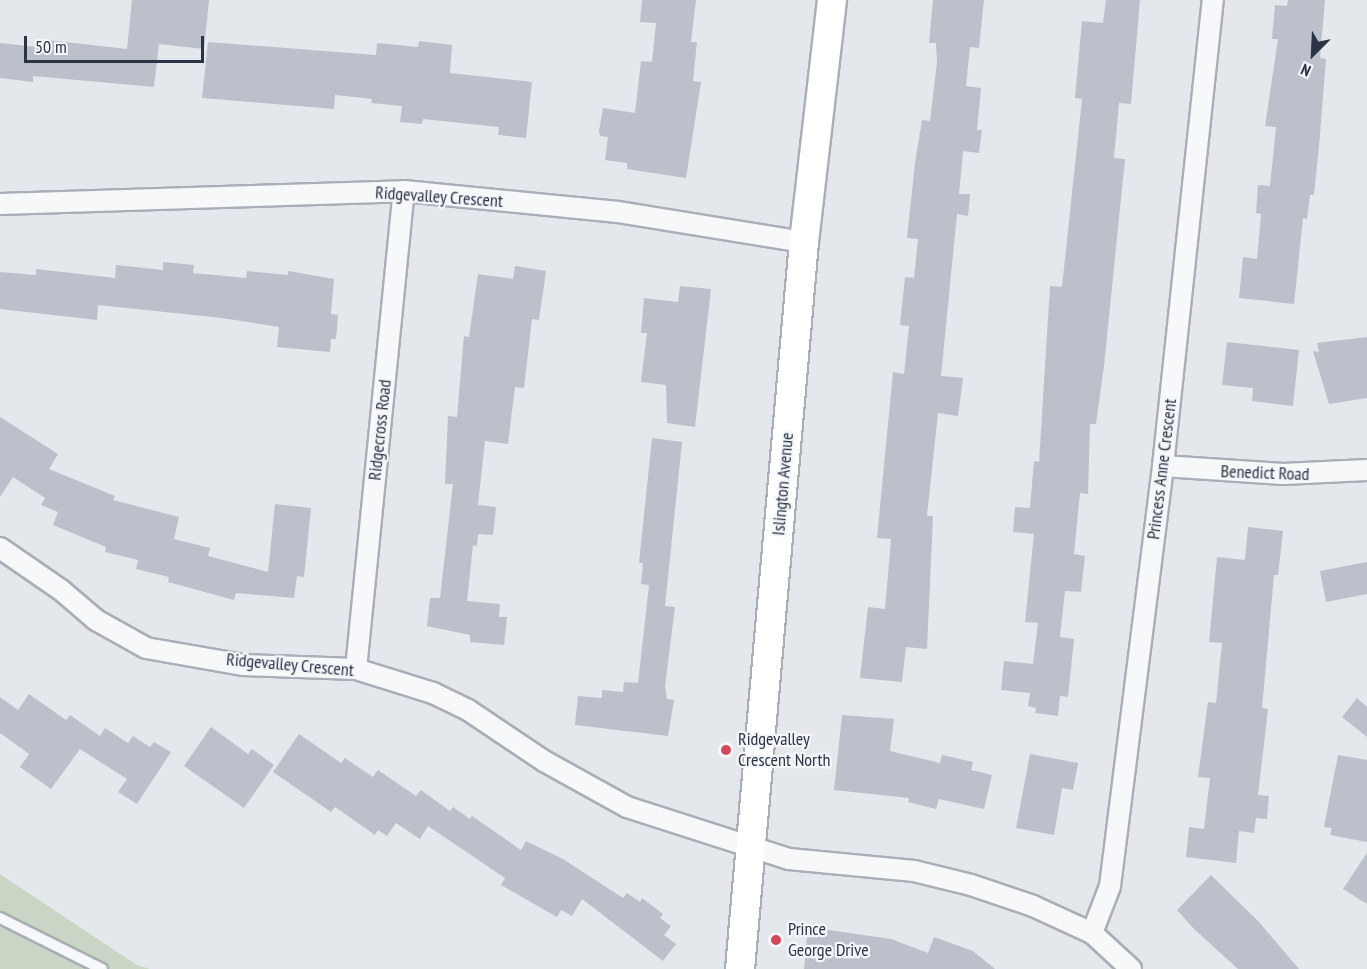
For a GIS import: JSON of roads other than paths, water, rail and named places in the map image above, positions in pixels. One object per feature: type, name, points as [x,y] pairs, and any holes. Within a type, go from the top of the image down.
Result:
[{"type":"main road","name":"Islington Avenue","points":[[740,969],[804,242],[832,0]]},
{"type":"street","name":"Princess Anne Crescent","points":[[1092,933],[1110,886],[1163,466],[1213,0]]},
{"type":"street","name":"Ridgevalley Crescent","points":[[0,204],[404,191],[618,212],[804,242]]},
{"type":"street","name":"Ridgecross Road","points":[[356,669],[404,191]]},
{"type":"street","name":"Benedict Road","points":[[1163,466],[1282,474],[1367,470]]},
{"type":"street","name":"Ridgevalley Crescent","points":[[0,548],[61,590],[96,620],[146,648],[243,664],[356,669],[433,693],[468,710],[544,761],[627,807],[752,849]]},
{"type":"street","points":[[752,849],[796,860],[914,871],[1033,906],[1092,933],[1131,969]]},
{"type":"lane","points":[[0,918],[102,969]]},
{"type":"place","name":"Ridgevalley Crescent North","points":[[726,750]]},
{"type":"place","name":"Prince George Drive","points":[[776,940]]}]
